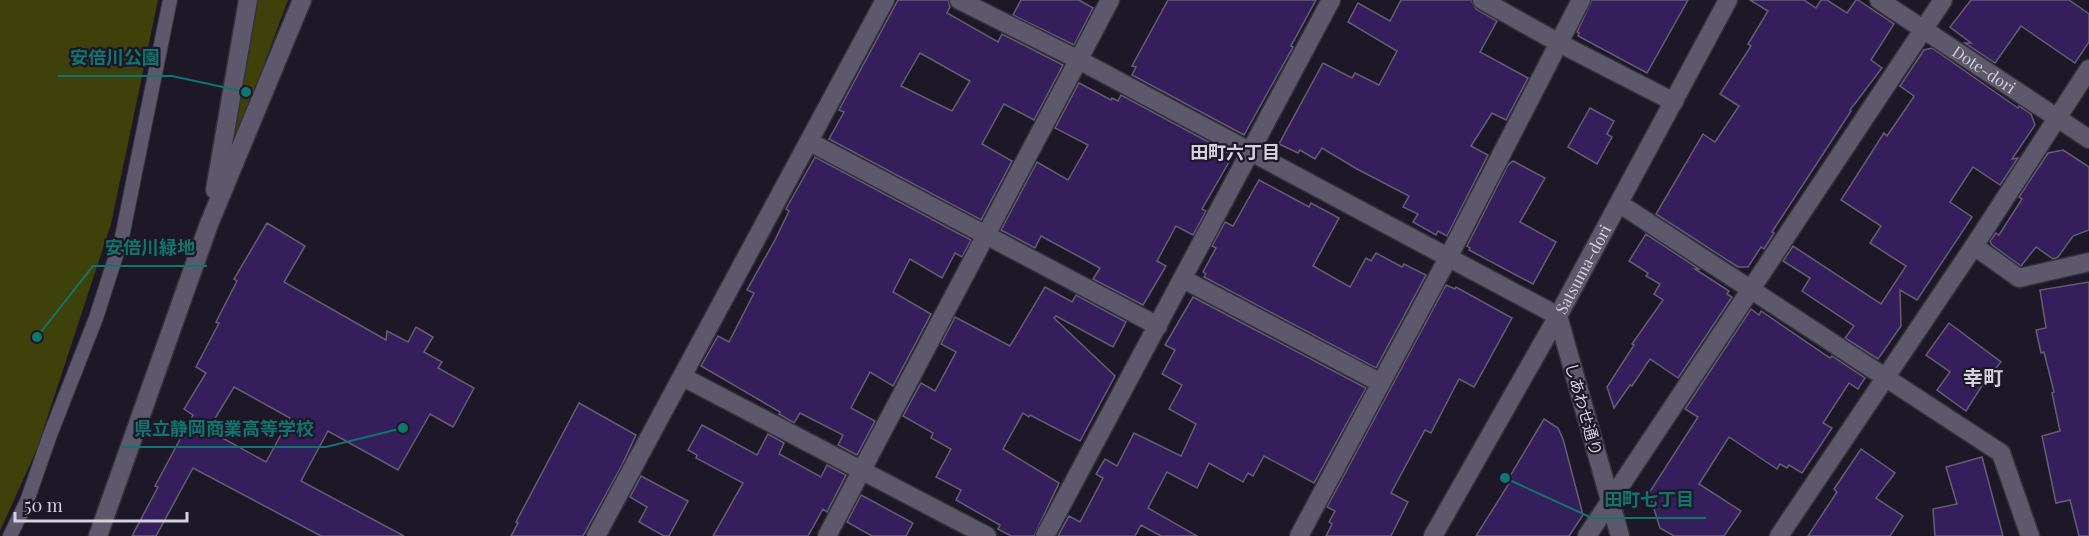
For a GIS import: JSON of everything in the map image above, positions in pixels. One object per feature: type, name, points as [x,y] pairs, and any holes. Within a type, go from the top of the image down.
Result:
[{"type":"street","points":[[209,224],[248,0]]},
{"type":"street","points":[[98,536],[209,224],[302,0]]},
{"type":"street","points":[[596,536],[885,0]]},
{"type":"street","points":[[959,0],[1079,60],[1558,316]]},
{"type":"street","points":[[827,536],[1110,0]]},
{"type":"street","points":[[1046,536],[1331,0]]},
{"type":"street","points":[[1482,0],[1559,43],[1674,102]]},
{"type":"street","points":[[1299,536],[1448,258],[1581,0]]},
{"type":"street","name":"Satsuma-dori","points":[[1433,536],[1620,204],[1728,0]]},
{"type":"street","name":"Dote-dori","points":[[1879,0],[2089,139]]},
{"type":"street","points":[[1587,536],[1943,0]]},
{"type":"street","points":[[1779,536],[1974,246],[2089,69]]},
{"type":"street","points":[[810,142],[1158,326]]},
{"type":"street","points":[[1620,204],[2001,453],[2030,536]]},
{"type":"street","points":[[1974,246],[2019,278],[2089,262]]},
{"type":"street","points":[[1183,279],[1381,383]]},
{"type":"street","name":"しあわせ通り","points":[[1558,316],[1620,536]]},
{"type":"street","points":[[683,377],[987,536]]},
{"type":"lane","points":[[10,536],[27,501],[96,318],[122,237],[170,0]]},
{"type":"shaded area","points":[[0,0],[158,0],[111,224],[37,449],[0,531]]},
{"type":"shaded area","points":[[256,0],[288,0],[225,169]]},
{"type":"building","points":[[898,0],[948,0],[950,7],[947,13],[998,42],[1002,34],[1063,65],[1034,120],[1004,104],[982,144],[1012,161],[981,220],[829,139],[844,112],[839,110]],"holes":[[[920,53],[970,81],[952,111],[901,86]]]},
{"type":"building","points":[[1021,0],[1079,0],[1093,8],[1074,45],[1013,15]]},
{"type":"building","points":[[1168,0],[1316,0],[1291,46],[1293,47],[1244,135],[1132,75],[1136,67],[1132,66]]},
{"type":"building","points":[[1401,0],[1471,0],[1476,9],[1497,21],[1480,52],[1528,78],[1506,120],[1492,113],[1471,146],[1488,155],[1447,236],[1438,231],[1436,235],[1413,222],[1418,214],[1403,207],[1409,196],[1322,148],[1315,159],[1300,150],[1298,153],[1279,144],[1323,63],[1352,78],[1355,73],[1379,85],[1397,51],[1348,22],[1358,3],[1390,21]]},
{"type":"building","points":[[1592,0],[1688,0],[1647,73],[1578,36],[1577,32]]},
{"type":"building","points":[[1750,0],[1804,0],[1816,8],[1821,0],[1827,0],[1847,13],[1858,0],[1894,24],[1871,60],[1882,68],[1850,110],[1772,232],[1774,233],[1764,249],[1761,247],[1748,267],[1738,267],[1656,214],[1703,134],[1715,142],[1739,106],[1720,94],[1751,46],[1748,44],[1768,11]]},
{"type":"building","points":[[1971,0],[2069,0],[2089,14],[2089,42],[2075,63],[2021,26],[1995,63],[1965,43],[1971,43],[1950,27]]},
{"type":"building","points":[[1932,48],[2018,108],[2019,106],[2031,114],[2035,125],[2012,159],[2018,158],[2000,185],[1973,167],[1950,202],[1972,217],[1917,300],[1900,290],[1901,326],[1878,359],[1845,338],[1854,326],[1802,291],[1810,278],[1783,261],[1793,246],[1881,304],[1906,266],[1870,243],[1881,226],[1841,200],[1884,133],[1887,136],[1913,98],[1914,96],[1900,86],[1924,50]]},
{"type":"building","points":[[1079,83],[1111,100],[1112,98],[1118,101],[1121,95],[1233,155],[1202,209],[1206,211],[1193,235],[1176,226],[1157,261],[1166,266],[1143,305],[1093,279],[1100,268],[1041,236],[1035,248],[1001,230],[1037,162],[1068,180],[1088,145],[1055,128]]},
{"type":"building","points":[[1590,108],[1614,121],[1607,134],[1612,137],[1597,164],[1568,147]]},
{"type":"building","points":[[2063,150],[2089,167],[2089,230],[2073,236],[2058,257],[2053,259],[2036,247],[2021,266],[1992,245],[1990,241],[1996,233],[1999,235],[2022,199],[2019,197],[2048,153]]},
{"type":"building","points":[[815,157],[971,240],[962,257],[955,253],[942,278],[910,259],[893,292],[931,314],[893,386],[870,372],[851,408],[875,421],[857,455],[838,445],[843,435],[800,413],[794,423],[779,414],[780,412],[701,366],[718,336],[729,342],[754,293],[747,290],[775,240],[789,211],[786,209]]},
{"type":"building","points":[[1513,161],[1545,178],[1520,222],[1556,242],[1533,284],[1469,250],[1467,246],[1508,165]]},
{"type":"building","points":[[1259,180],[1309,207],[1311,203],[1339,218],[1313,266],[1350,287],[1366,258],[1371,261],[1376,253],[1402,267],[1404,264],[1426,275],[1376,368],[1204,277],[1206,274],[1203,272],[1216,248],[1212,246],[1225,222],[1233,226]]},
{"type":"building","points":[[267,223],[305,246],[284,282],[386,340],[387,331],[408,342],[416,327],[433,337],[424,352],[442,362],[438,368],[474,388],[453,427],[430,414],[398,470],[328,431],[301,481],[404,536],[321,536],[193,468],[156,536],[132,536],[158,487],[155,486],[193,415],[184,409],[206,373],[196,367],[219,323],[216,322],[237,281],[234,279]],"holes":[[[234,387],[290,418],[266,462],[208,430]]]},
{"type":"building","points":[[1646,234],[1699,269],[1695,269],[1729,291],[1727,294],[1732,297],[1678,378],[1650,359],[1614,408],[1607,387],[1634,345],[1632,344],[1663,300],[1654,294],[1660,284],[1646,276],[1648,273],[1629,261]]},
{"type":"building","points":[[2089,282],[2089,536],[2079,536],[2070,500],[2056,503],[2042,436],[2060,431],[2052,393],[2054,392],[2036,330],[2046,328],[2040,290]]},
{"type":"building","points":[[1446,285],[1455,289],[1456,287],[1512,318],[1474,387],[1459,379],[1431,433],[1425,430],[1391,493],[1408,502],[1391,536],[1326,536],[1332,524],[1329,522],[1335,511],[1327,507]]},
{"type":"building","points":[[1045,287],[1072,302],[1076,295],[1126,322],[1113,347],[1056,316],[1054,318],[1115,376],[1080,441],[1023,413],[1003,449],[1059,483],[1034,536],[1011,536],[998,529],[1000,525],[956,500],[961,490],[936,477],[951,449],[931,438],[933,433],[903,416],[921,383],[935,391],[956,352],[941,344],[955,317],[1010,346]]},
{"type":"building","points":[[1193,297],[1366,388],[1314,483],[1264,456],[1253,476],[1248,473],[1243,482],[1209,463],[1197,488],[1167,472],[1148,508],[1197,536],[1161,536],[1141,525],[1135,536],[1058,536],[1069,516],[1080,522],[1103,478],[1096,474],[1105,459],[1117,466],[1134,433],[1181,456],[1196,424],[1169,409],[1182,385],[1162,374],[1175,350],[1165,345]]},
{"type":"building","points":[[1751,309],[1759,315],[1761,311],[1830,358],[1832,356],[1865,378],[1858,389],[1849,383],[1823,423],[1832,428],[1802,473],[1789,465],[1787,468],[1780,464],[1777,469],[1729,437],[1699,484],[1741,511],[1724,536],[1674,536],[1660,528],[1649,493],[1698,417],[1685,409]]},
{"type":"building","points":[[1949,323],[2001,362],[1983,384],[1966,411],[1937,390],[1950,372],[1926,355]]},
{"type":"building","points":[[579,403],[636,435],[622,465],[583,536],[511,536],[518,523],[516,522]]},
{"type":"building","points":[[1544,419],[1558,428],[1563,439],[1583,515],[1569,536],[1476,536],[1510,482],[1507,481]]},
{"type":"building","points":[[702,425],[757,455],[768,434],[784,443],[779,454],[821,477],[827,465],[846,475],[827,512],[823,509],[808,536],[713,536],[743,483],[696,458],[697,455],[688,450]]},
{"type":"building","points":[[1861,449],[1895,473],[1876,498],[1903,516],[1890,536],[1808,536],[1837,492],[1834,489]]},
{"type":"building","points":[[1982,457],[2003,536],[1935,536],[1933,509],[1957,504],[1946,467]]},
{"type":"building","points":[[641,476],[688,501],[669,536],[664,536],[639,522],[647,507],[630,497]]},
{"type":"building","points":[[861,495],[913,523],[906,536],[872,536],[847,522]]},
{"type":"place","name":"安倍川公園","points":[[246,92]]},
{"type":"place","name":"安倍川緑地","points":[[37,337]]},
{"type":"place","name":"県立静岡商業高等学校","points":[[403,428]]},
{"type":"place","name":"田町七丁目","points":[[1505,478]]},
{"type":"district","name":"田町六丁目","points":[[1235,153]]},
{"type":"district","name":"幸町","points":[[1983,378]]}]
